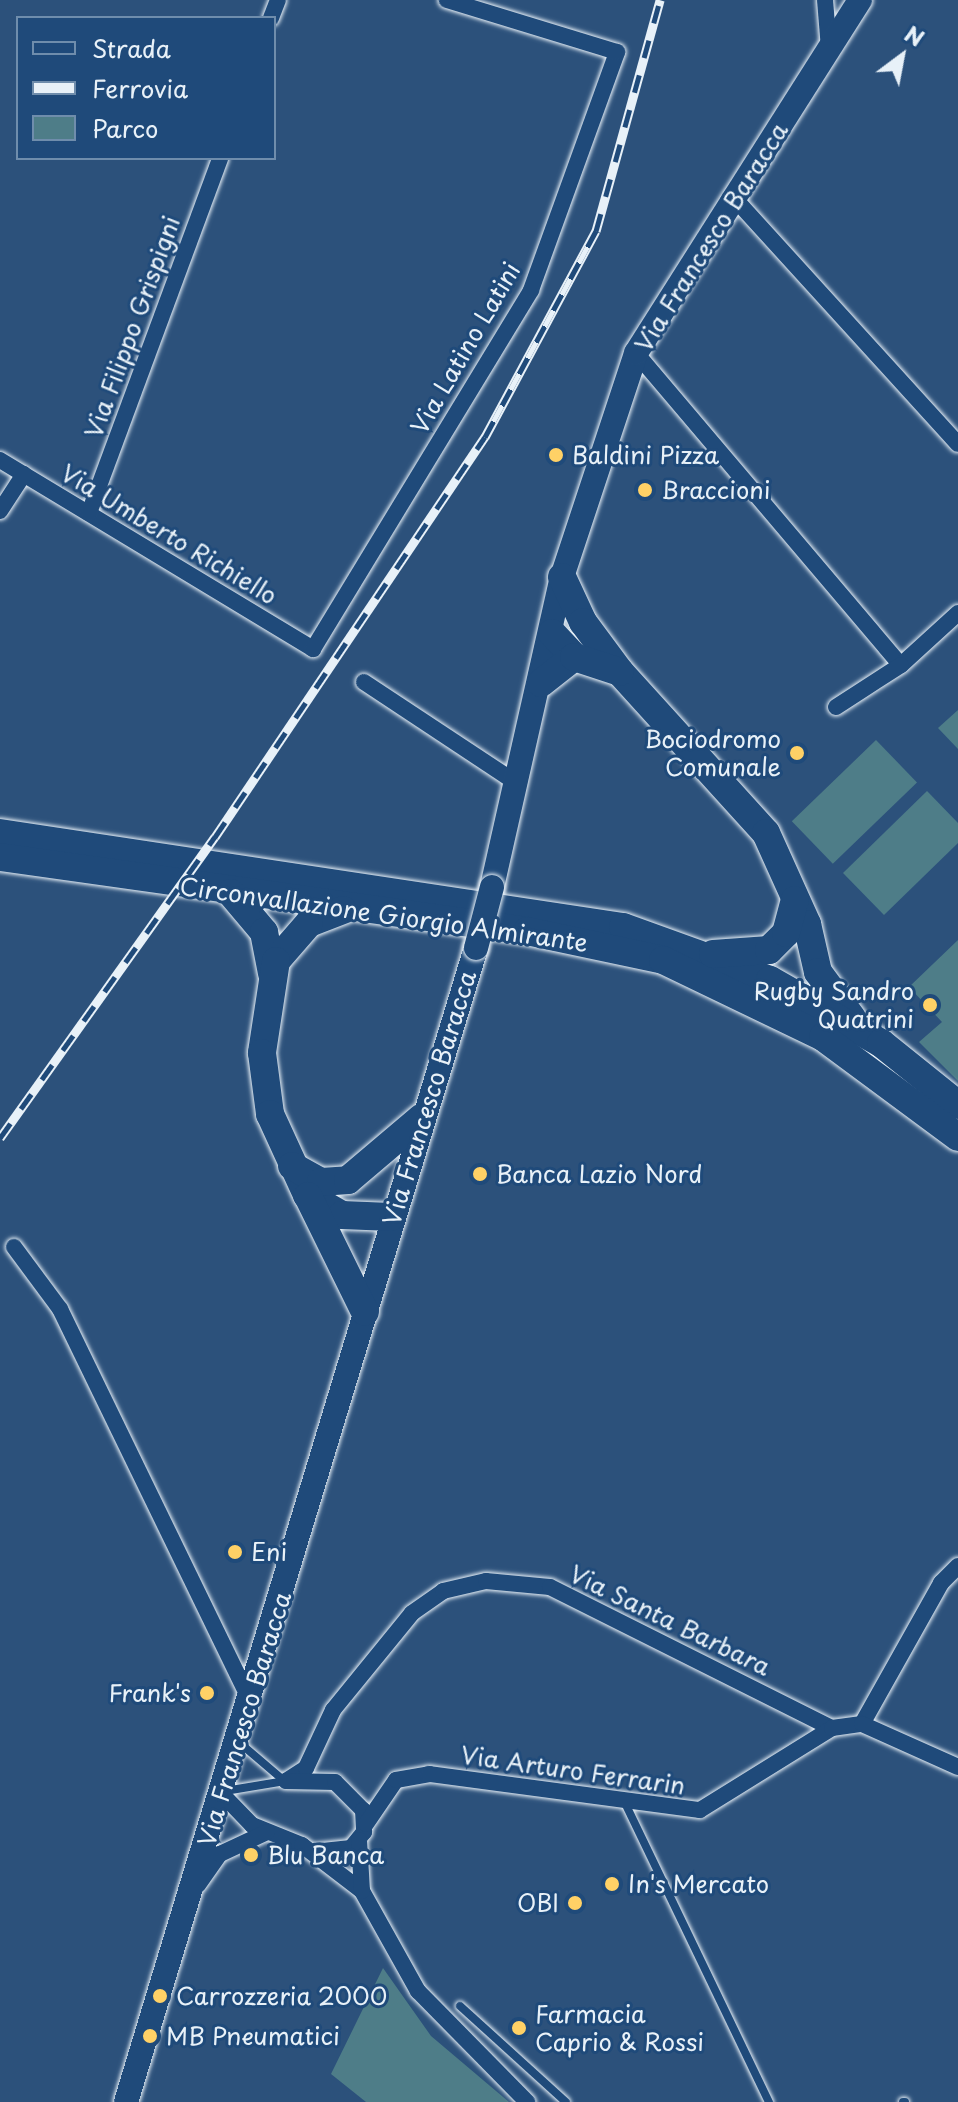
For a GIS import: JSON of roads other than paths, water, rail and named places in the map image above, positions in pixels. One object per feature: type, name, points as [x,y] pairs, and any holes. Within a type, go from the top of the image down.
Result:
[{"type":"highway","points":[[562,577],[563,624],[574,657]]},
{"type":"highway","points":[[563,624],[620,672],[766,833],[828,990],[881,1043]]},
{"type":"highway","points":[[574,657],[620,672]]},
{"type":"highway","points":[[541,683],[574,657]]},
{"type":"highway","name":"Circonvallazione Giorgio Almirante","points":[[0,833],[519,907],[623,927],[770,980],[881,1043],[958,1105]]},
{"type":"highway","name":"Circonvallazione Giorgio Almirante","points":[[0,857],[231,893],[589,941],[663,960],[823,1037],[958,1137]]},
{"type":"highway","points":[[231,893],[264,932],[272,973],[262,1053],[270,1114],[292,1166],[319,1189],[342,1215],[391,1217]]},
{"type":"highway","points":[[706,955],[769,950],[786,933],[795,900]]},
{"type":"highway","points":[[272,973],[309,923],[364,910]]},
{"type":"highway","points":[[319,1189],[366,1169],[421,1118]]},
{"type":"highway","points":[[319,1189],[365,1312]]},
{"type":"main road","name":"Via Francesco Baracca","points":[[562,577],[636,353],[860,0]]},
{"type":"main road","name":"Via Francesco Baracca","points":[[126,2102],[251,1703],[391,1217],[476,948],[541,683],[563,624]]},
{"type":"street","name":"Via Latino Latini","points":[[313,649],[531,290],[617,52],[447,0]]},
{"type":"street","points":[[825,0],[829,49]]},
{"type":"street","name":"Via Filippo Grispigni","points":[[89,513],[219,160]]},
{"type":"street","points":[[735,199],[958,444]]},
{"type":"street","points":[[636,353],[901,665]]},
{"type":"street","name":"Via Umberto Richiello","points":[[0,460],[313,649]]},
{"type":"street","points":[[0,511],[24,474]]},
{"type":"street","points":[[836,707],[901,665],[958,613]]},
{"type":"street","points":[[364,682],[518,784]]},
{"type":"street","points":[[14,1247],[60,1309],[251,1703]]},
{"type":"street","points":[[958,1566],[941,1583],[862,1724],[958,1767]]},
{"type":"street","name":"Via Santa Barbara","points":[[286,1781],[306,1768],[333,1710],[412,1613],[443,1591],[486,1581],[550,1587],[832,1728]]},
{"type":"street","name":"Via Arturo Ferrarin","points":[[366,1824],[396,1780],[429,1774],[626,1805],[700,1810],[832,1728],[862,1724]]},
{"type":"street","points":[[286,1781],[345,1786],[360,1800],[366,1824],[359,1840],[362,1891]]},
{"type":"street","points":[[221,1793],[267,1832],[310,1850],[331,1855],[359,1840]]},
{"type":"street","points":[[188,1900],[220,1854],[267,1832]]},
{"type":"street","points":[[310,1850],[362,1891],[418,1991],[527,2102]]},
{"type":"lane","points":[[239,1740],[263,1769],[286,1781]]},
{"type":"lane","points":[[221,1793],[286,1781]]},
{"type":"lane","points":[[626,1805],[769,2102]]},
{"type":"lane","points":[[460,2006],[566,2102]]},
{"type":"railway","points":[[0,1138],[215,837],[485,437],[596,231],[660,0]]},
{"type":"place","name":"Baldini Pizza","points":[[556,455]]},
{"type":"place","name":"Braccioni","points":[[645,490]]},
{"type":"place","name":"Bociodromo Comunale","points":[[797,753]]},
{"type":"place","name":"Rugby Sandro Quatrini","points":[[930,1005]]},
{"type":"place","name":"Banca Lazio Nord","points":[[480,1174]]},
{"type":"place","name":"Eni","points":[[235,1552]]},
{"type":"place","name":"Frank's","points":[[207,1693]]},
{"type":"place","name":"Blu Banca","points":[[251,1855]]},
{"type":"place","name":"In's Mercato","points":[[612,1884]]},
{"type":"place","name":"OBI","points":[[575,1903]]},
{"type":"place","name":"Carrozzeria 2000","points":[[160,1996]]},
{"type":"place","name":"Farmacia Caprio & Rossi","points":[[519,2028]]},
{"type":"place","name":"MB Pneumatici","points":[[150,2036]]}]
